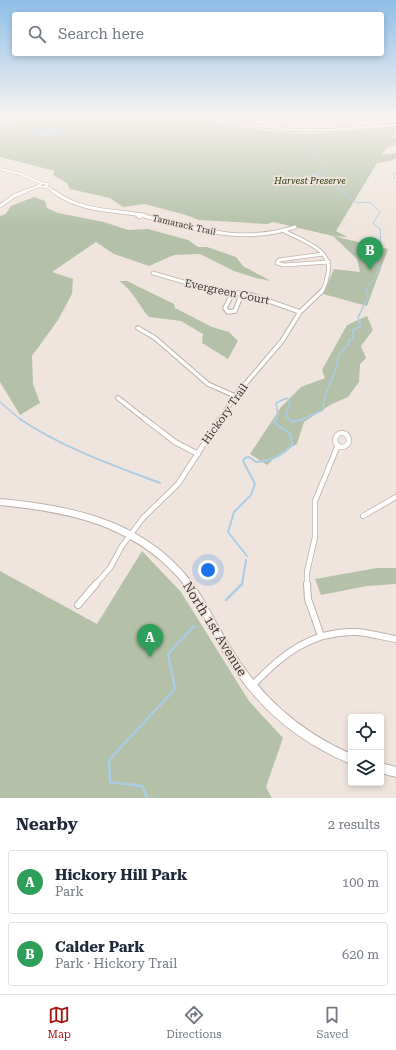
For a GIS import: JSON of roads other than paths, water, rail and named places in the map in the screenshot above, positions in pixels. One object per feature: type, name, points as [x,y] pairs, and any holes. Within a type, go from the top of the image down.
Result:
[{"type":"main road","name":"North 1st Avenue","points":[[0,502],[25,504],[81,514],[107,522],[131,534],[157,552],[173,566],[189,586],[204,608],[237,668],[251,687],[282,718],[299,731],[320,745],[348,758]]},
{"type":"main road","points":[[384,769],[396,772]]},
{"type":"street","points":[[0,169],[21,174],[40,185]]},
{"type":"street","points":[[396,174],[396,180]]},
{"type":"street","name":"Tamarack Trail","points":[[40,185],[46,183],[46,186],[66,201],[94,209],[136,214],[138,217],[144,216],[216,233],[260,235],[284,231],[295,227]]},
{"type":"street","points":[[0,206],[14,196],[40,185]]},
{"type":"street","points":[[284,231],[313,246],[323,254],[329,262]]},
{"type":"street","points":[[323,254],[280,260],[277,263],[284,265],[329,262]]},
{"type":"street","name":"Hickory Trail","points":[[78,606],[110,568],[122,546],[148,513],[178,484],[235,396],[282,341],[300,312],[322,290],[330,269],[329,262]]},
{"type":"street","name":"Evergreen Court","points":[[153,273],[201,287],[242,293],[261,298],[300,312]]},
{"type":"street","points":[[233,292],[225,308],[228,312],[235,311],[242,293]]},
{"type":"street","points":[[138,328],[154,338],[208,384],[235,396]]},
{"type":"street","points":[[118,398],[175,442],[198,454]]},
{"type":"street","points":[[321,636],[308,598],[307,572],[315,537],[315,501],[338,445]]},
{"type":"street","points":[[362,516],[396,498]]},
{"type":"street","points":[[251,687],[286,653],[302,643],[321,636],[345,631],[396,639]]},
{"type":"waterway","points":[[314,152],[316,153],[313,156],[324,161],[326,166],[322,171],[323,173],[313,174],[333,182],[340,191],[357,203],[370,202],[380,212],[373,223],[380,229],[381,252],[374,258],[379,267],[375,278],[366,288],[367,292]]},
{"type":"waterway","points":[[302,419],[323,410],[325,396],[336,369],[338,356],[349,343],[349,340],[353,339],[353,330],[361,326],[358,317],[368,297],[367,291]]},
{"type":"waterway","points":[[275,420],[278,415],[276,403],[287,398],[290,402],[286,416],[292,422],[302,419]]},
{"type":"waterway","points":[[0,402],[21,420]]},
{"type":"waterway","points":[[20,419],[53,439],[160,483]]},
{"type":"waterway","points":[[247,556],[228,532],[234,512],[251,495],[255,484],[243,461],[245,458],[249,457],[256,462],[271,459],[280,455],[292,445],[290,435],[286,430],[274,422],[276,419]]},
{"type":"waterway","points":[[242,585],[246,560]]},
{"type":"waterway","points":[[226,600],[242,584]]},
{"type":"waterway","points":[[147,798],[142,786],[110,782],[109,760],[175,689],[168,654],[194,626]]},
{"type":"place","name":"Calder Park","points":[[370,270]]},
{"type":"place","name":"Hickory Hill Park","points":[[150,657]]},
{"type":"park label","name":"Harvest Preserve","points":[[310,181]]}]
